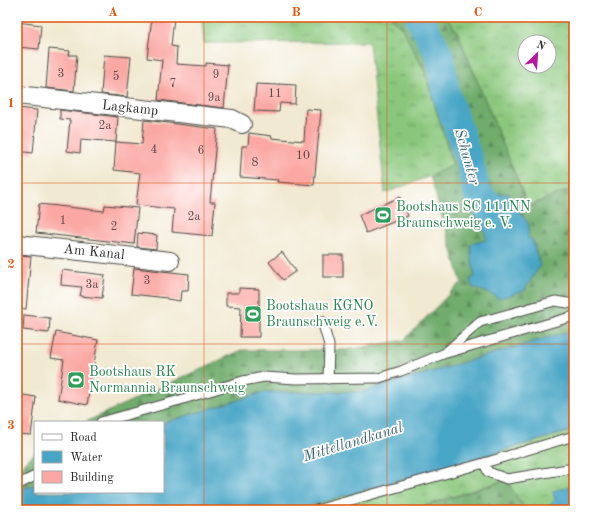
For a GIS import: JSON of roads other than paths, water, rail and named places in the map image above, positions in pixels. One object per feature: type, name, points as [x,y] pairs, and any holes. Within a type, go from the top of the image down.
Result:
[{"type":"street","name":"Lagkamp","points":[[17,95],[232,119],[242,124]]},
{"type":"street","name":"Am Kanal","points":[[17,244],[170,261]]},
{"type":"lane","points":[[443,354],[480,322],[555,301],[574,304]]},
{"type":"lane","points":[[105,421],[243,381],[264,377],[328,379],[379,378],[443,354],[574,316]]},
{"type":"lane","points":[[322,321],[328,346],[328,379]]},
{"type":"lane","points":[[316,510],[574,436]]},
{"type":"lane","points":[[484,463],[488,472],[507,479],[574,468]]},
{"type":"lane","points":[[17,485],[34,476]]},
{"type":"water","points":[[474,189],[490,191],[498,194],[508,193],[517,209],[529,224],[528,238],[532,239],[540,266],[526,287],[526,290],[497,299],[496,296],[472,287],[470,279],[475,277],[471,256],[471,244],[486,240],[485,232],[464,198]]},
{"type":"water","name":"Mittellandkanal","points":[[574,330],[574,430],[295,510],[17,510],[17,491],[34,485],[34,493],[164,493],[164,423],[265,392],[363,392]]},
{"type":"water","points":[[574,485],[574,510],[545,510],[555,500],[553,491]]},
{"type":"waterway","name":"Schunter","points":[[419,17],[440,56],[446,93],[470,163],[477,193],[501,216]]},
{"type":"place","name":"Bootshaus SC 111NN Braunschweig e. V.","points":[[383,215]]},
{"type":"place","name":"Bootshaus KGNO Braunschweig e.V.","points":[[253,314]]},
{"type":"place","name":"Bootshaus RK Normannia Braunschweig","points":[[76,380]]}]
